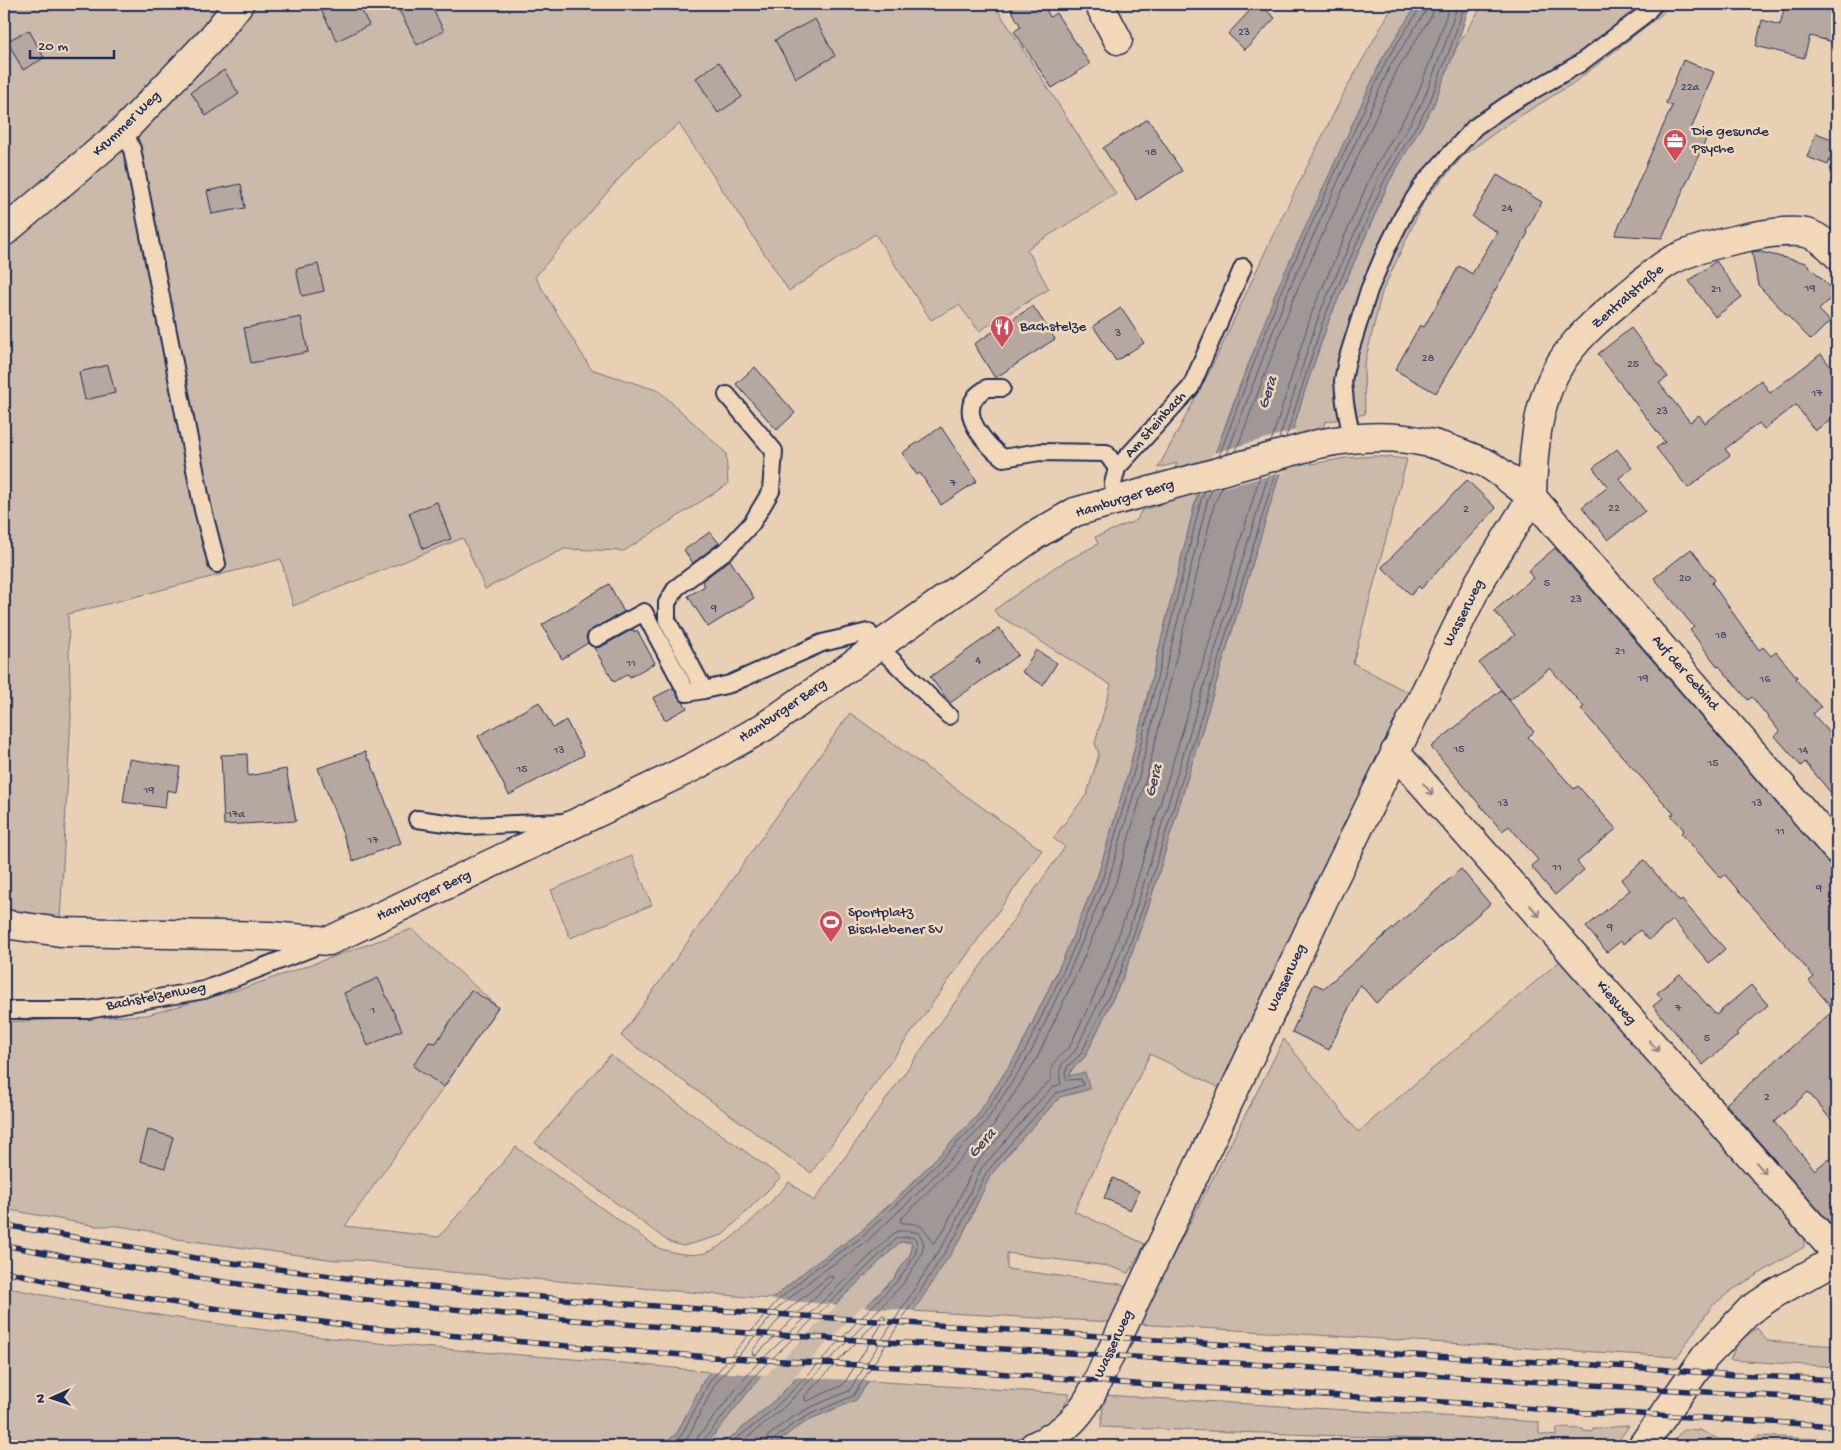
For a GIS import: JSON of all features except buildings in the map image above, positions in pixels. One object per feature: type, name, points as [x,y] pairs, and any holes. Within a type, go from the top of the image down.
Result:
[{"type":"street","name":"Krummer Weg","points":[[4,232],[124,130],[212,38],[239,4]]},
{"type":"street","points":[[1100,4],[1118,40]]},
{"type":"street","name":"Zentralstraße","points":[[1532,497],[1538,424],[1548,389],[1566,355],[1600,318],[1667,263],[1705,248],[1734,240],[1788,232],[1808,234],[1826,243],[1837,254]]},
{"type":"street","name":"Hamburger Berg","points":[[329,941],[695,766],[764,727],[1034,536],[1075,512],[1318,444],[1352,439],[1411,438],[1448,447],[1488,465],[1532,497]]},
{"type":"street","name":"Wasserweg","points":[[1034,1446],[1066,1428],[1082,1410],[1090,1397],[1316,917],[1478,584],[1532,497]]},
{"type":"street","name":"Auf der Gebind","points":[[1532,497],[1837,850]]},
{"type":"street","name":"Kiesweg","points":[[1396,752],[1837,1254]]},
{"type":"street","points":[[4,924],[60,932],[270,936],[329,941]]},
{"type":"street","points":[[1642,1446],[1705,1357],[1750,1310],[1774,1294],[1837,1259]]},
{"type":"lane","points":[[1352,439],[1343,381],[1347,360],[1369,290],[1386,250],[1403,216],[1424,183],[1475,127],[1507,105],[1542,87],[1579,64],[1644,15],[1654,4]]},
{"type":"lane","points":[[124,130],[132,149],[203,510],[217,564]]},
{"type":"lane","name":"Am Steinbach","points":[[1116,500],[1113,484],[1117,468],[1191,387],[1243,267]]},
{"type":"lane","points":[[1002,388],[987,388],[974,398],[971,409],[972,420],[979,432],[989,447],[1003,458],[1040,452],[1106,453],[1117,468]]},
{"type":"lane","points":[[704,690],[667,620],[667,603],[676,588],[735,542],[752,523],[771,491],[774,451],[727,395]]},
{"type":"lane","points":[[596,638],[644,612],[687,693],[730,684],[822,644],[868,632],[878,646],[950,716]]},
{"type":"lane","points":[[416,819],[468,826],[583,821]]},
{"type":"lane","name":"Bachstelzenweg","points":[[4,1010],[88,1010],[204,990],[329,941]]},
{"type":"shaded area","points":[[4,4],[994,4],[1116,194],[1027,249],[1049,289],[979,331],[959,305],[931,320],[875,234],[789,291],[679,124],[634,161],[535,277],[591,369],[659,391],[726,453],[728,484],[624,551],[564,549],[485,589],[463,538],[293,606],[281,559],[68,614],[71,717],[60,921],[4,911],[4,246],[118,151],[110,128],[4,221]]},
{"type":"shaded area","points":[[1394,4],[1417,4],[1382,59],[1330,174],[1240,384],[1218,446],[1196,499],[1129,770],[1098,875],[1064,957],[1020,1049],[977,1116],[908,1187],[858,1234],[809,1268],[772,1299],[406,1268],[358,1260],[336,1260],[177,1239],[156,1232],[118,1226],[96,1226],[4,1209],[4,1022],[147,1015],[247,987],[412,929],[498,1007],[444,1087],[345,1226],[439,1237],[516,1147],[658,1248],[679,1253],[700,1254],[711,1251],[722,1244],[747,1224],[789,1182],[814,1201],[1065,847],[1053,838],[1087,794],[1099,754],[1095,743],[1111,685],[998,615],[994,610],[1055,567],[1098,544],[1095,537],[1137,520],[1141,511],[1161,504],[1177,463],[1158,468],[1211,369],[1272,237],[1346,89]]},
{"type":"shaded area","points":[[1483,4],[1670,4],[1662,14],[1575,82],[1509,123],[1465,154],[1425,199],[1382,292],[1364,366],[1365,414],[1325,422],[1311,464],[1346,458],[1375,456],[1407,459],[1353,663],[1409,693],[1220,1088],[1150,1054],[1074,1211],[1145,1244],[1129,1273],[1108,1266],[1007,1253],[1007,1269],[1120,1284],[1125,1287],[1111,1322],[912,1311],[961,1238],[990,1176],[1060,1097],[1090,1089],[1069,1076],[1072,1069],[1085,1057],[1124,975],[1149,905],[1305,390],[1329,320],[1389,182],[1433,106],[1456,48]]},
{"type":"shaded area","name":"Sportplatz Bischlebener SV","points":[[850,713],[1042,850],[811,1173],[621,1036]]},
{"type":"shaded area","points":[[632,856],[652,905],[570,938],[551,890]]},
{"type":"shaded area","points":[[1561,960],[1804,1234],[1804,1247],[1732,1290],[1712,1306],[1677,1357],[1136,1324],[1284,1039],[1358,1132]]},
{"type":"shaded area","points":[[610,1055],[781,1177],[723,1235],[683,1246],[669,1242],[535,1143]]},
{"type":"shaded area","points":[[900,1242],[911,1242],[911,1253],[894,1278],[776,1399],[734,1435],[714,1446],[705,1446],[761,1376]]},
{"type":"shaded area","points":[[4,1287],[143,1313],[284,1332],[420,1347],[711,1372],[705,1378],[677,1433],[662,1446],[4,1446]]},
{"type":"shaded area","points":[[1757,1328],[1767,1341],[1837,1346],[1837,1367],[1730,1360],[1738,1342]]},
{"type":"shaded area","points":[[869,1381],[1070,1394],[1058,1419],[1002,1446],[773,1446],[794,1429],[813,1418],[856,1400]]},
{"type":"shaded area","points":[[1104,1395],[1539,1422],[1539,1434],[1556,1436],[1557,1428],[1583,1429],[1584,1431],[1592,1432],[1593,1428],[1629,1426],[1615,1446],[1562,1446],[1558,1444],[1101,1427]]},
{"type":"shaded area","points":[[1683,1429],[1700,1430],[1718,1439],[1752,1441],[1758,1436],[1837,1440],[1837,1446],[1670,1446]]},
{"type":"water","name":"Gera","points":[[1417,4],[1470,4],[1456,48],[1433,106],[1389,182],[1329,320],[1305,390],[1149,905],[1124,975],[1085,1057],[1072,1069],[1069,1076],[1085,1072],[1090,1089],[1060,1097],[990,1176],[961,1238],[856,1400],[813,1418],[794,1429],[773,1446],[714,1446],[734,1435],[776,1399],[894,1278],[911,1253],[911,1242],[900,1242],[761,1376],[705,1446],[662,1446],[677,1433],[705,1378],[772,1299],[809,1268],[858,1234],[908,1187],[977,1116],[1020,1049],[1064,957],[1098,875],[1129,770],[1196,499],[1277,289],[1382,59]]},
{"type":"pier","points":[[1296,430],[1284,472],[1195,495],[1213,453]]},
{"type":"pier","points":[[768,1299],[837,1305],[766,1375],[708,1372]]},
{"type":"pier","points":[[861,1307],[915,1311],[871,1381],[794,1377]]},
{"type":"railway","points":[[4,1225],[195,1258],[384,1283],[597,1302],[1231,1345],[1837,1380]]},
{"type":"railway","points":[[4,1245],[124,1267],[244,1285],[364,1300],[606,1323],[1837,1400]]},
{"type":"railway","points":[[4,1271],[86,1289],[196,1306],[369,1328],[590,1348],[711,1357],[969,1371],[1135,1384],[1461,1403],[1585,1413],[1624,1413],[1837,1426]]},
{"type":"place","name":"Die gesunde Psyche","points":[[1675,162]]},
{"type":"place","name":"Bachstelze","points":[[1002,348]]},
{"type":"place","name":"Sportplatz Bischlebener SV","points":[[831,943]]}]
